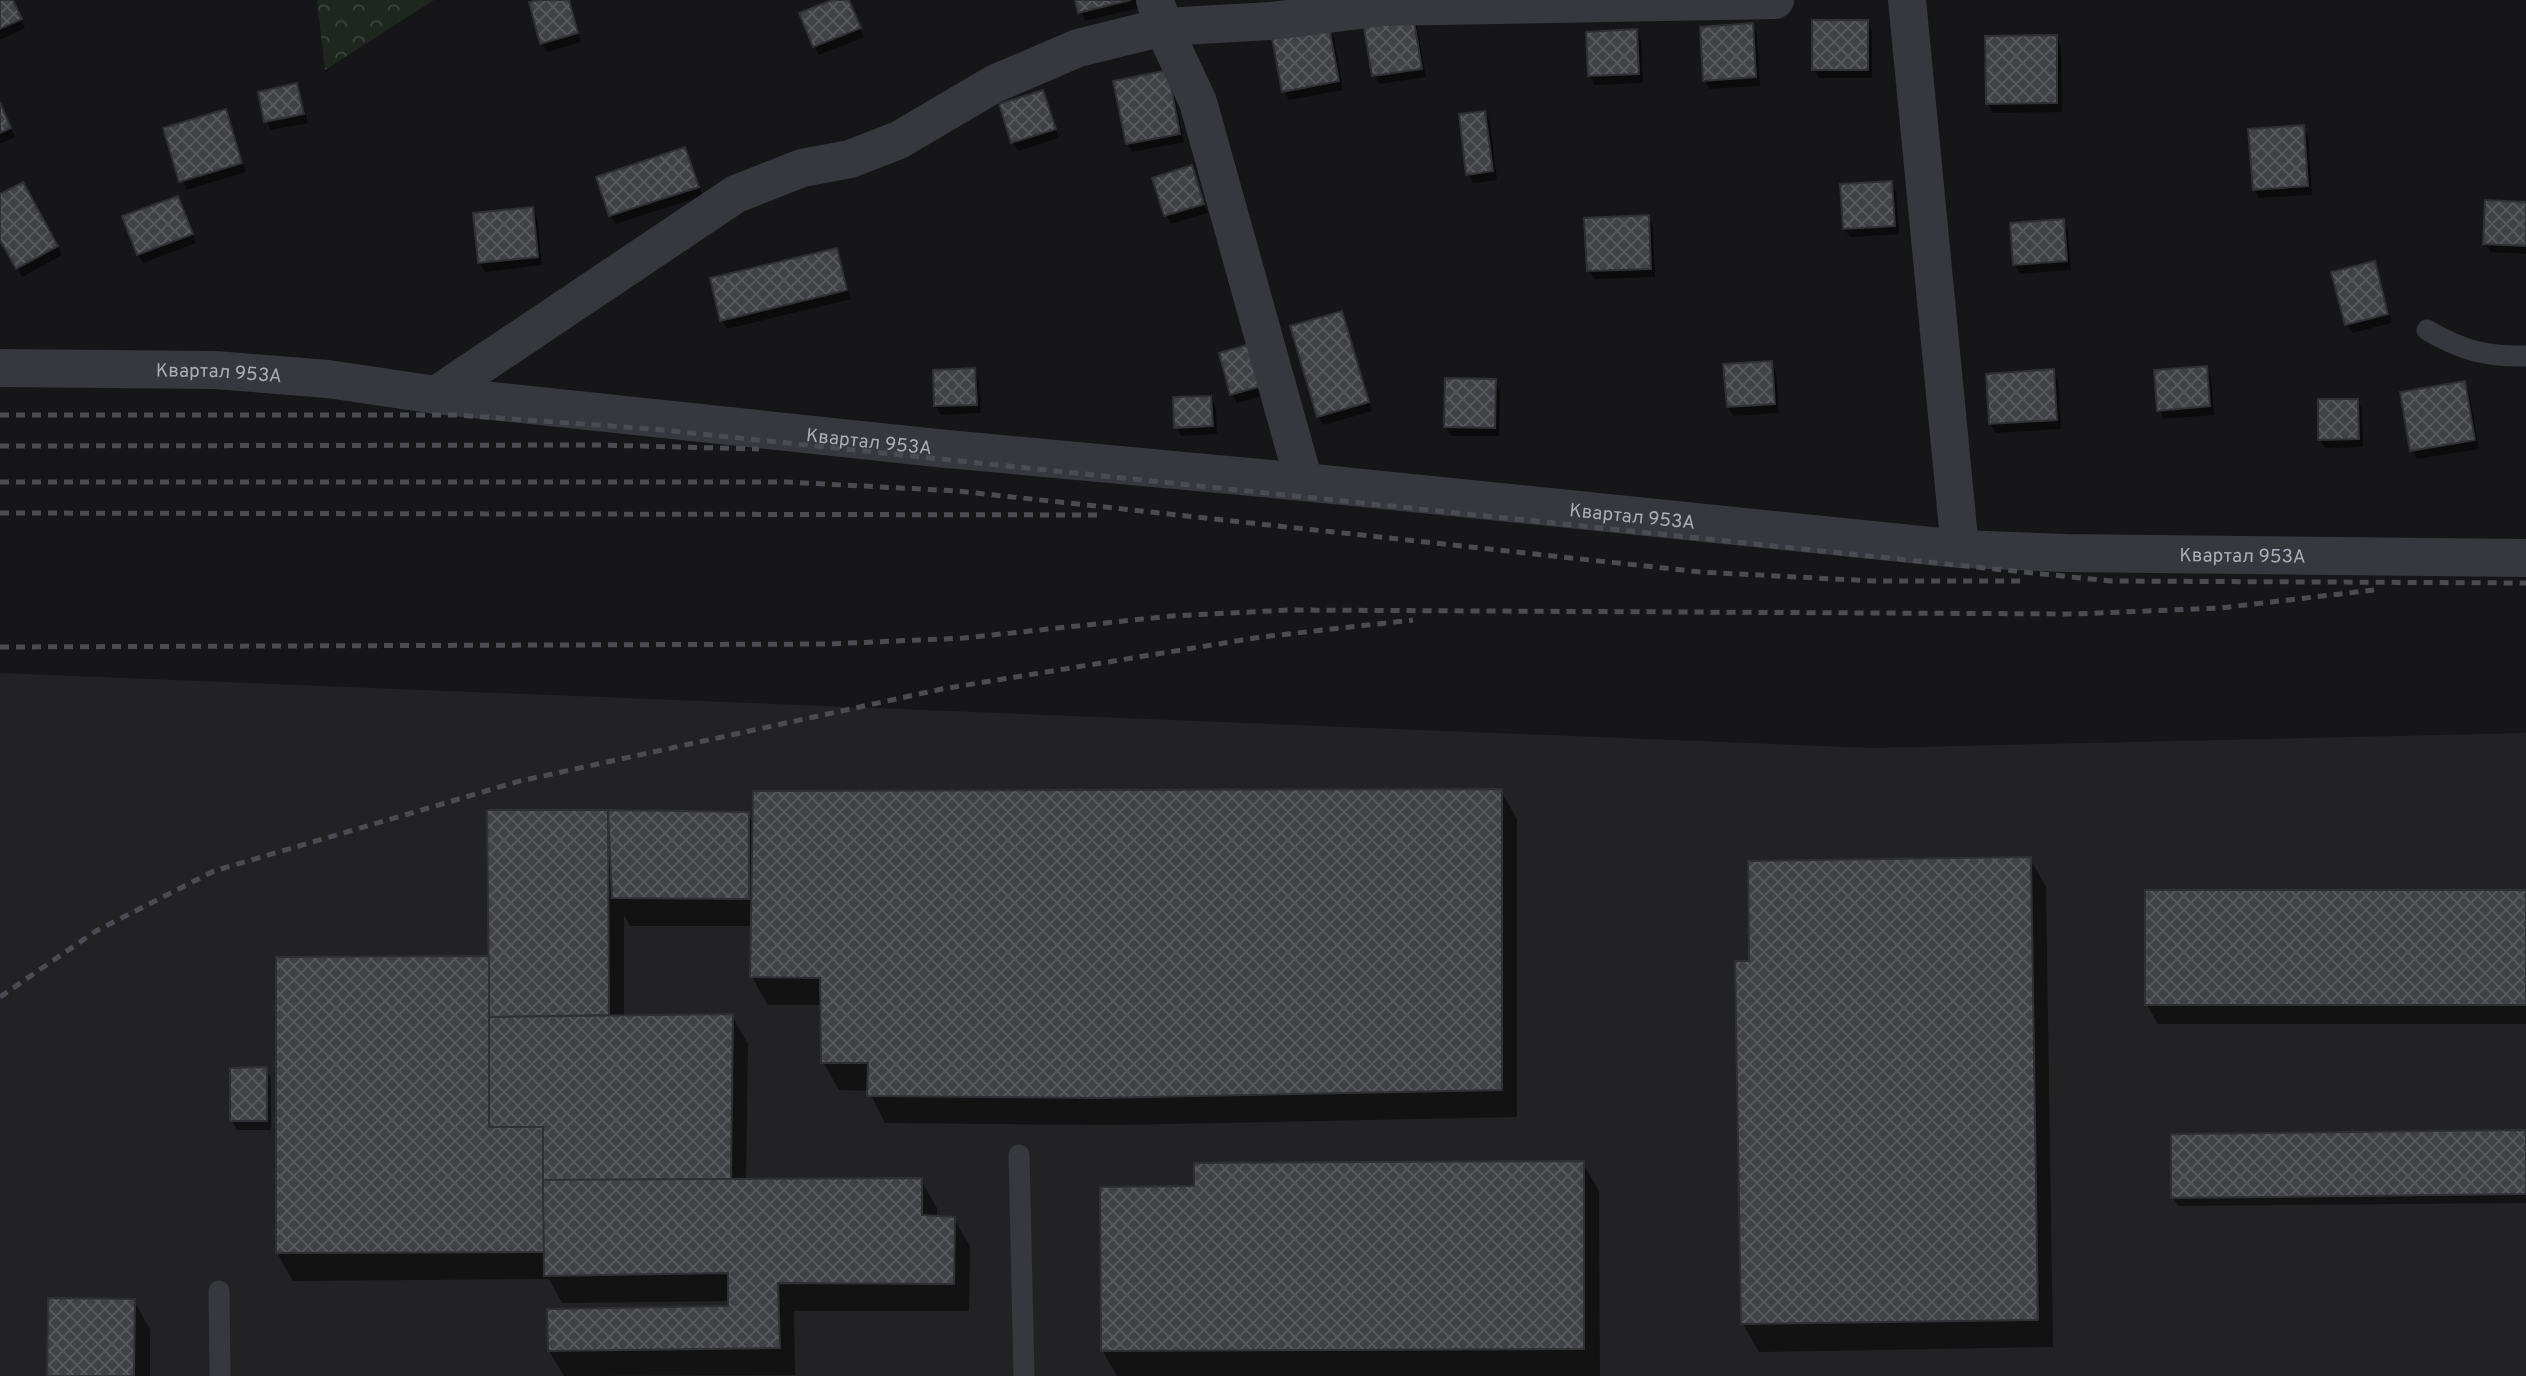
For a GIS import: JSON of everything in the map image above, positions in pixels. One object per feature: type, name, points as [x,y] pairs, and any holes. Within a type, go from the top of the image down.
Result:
[{"type":"street","points":[[436,395],[736,194],[802,168],[850,159],[898,140],[994,84],[1159,14],[1272,21],[1383,7],[1775,0]]},
{"type":"street","points":[[1907,0],[1959,550]]},
{"type":"street","points":[[1159,14],[1198,102],[1304,482]]},
{"type":"street","name":"Квартал 953А","points":[[0,368],[215,370],[328,379],[436,395],[937,448],[1304,482],[1959,550],[2066,554],[2526,558]]},
{"type":"lane","points":[[2427,330],[2458,348],[2505,357],[2526,356]]},
{"type":"lane","points":[[1019,1155],[1024,1376]]},
{"type":"lane","points":[[219,1291],[220,1376]]},
{"type":"shaded area","points":[[0,673],[1872,748],[2526,733],[2526,1376],[0,1376]]},
{"type":"green space","points":[[317,0],[434,0],[325,70]]},
{"type":"building","points":[[0,0],[13,0],[22,19],[0,29]]},
{"type":"building","points":[[569,0],[578,33],[540,44],[529,2]]},
{"type":"building","points":[[832,0],[849,0],[861,28],[813,47],[799,13]]},
{"type":"building","points":[[1075,0],[1131,0],[1078,13]]},
{"type":"building","points":[[1413,15],[1422,69],[1372,76],[1363,23]]},
{"type":"building","points":[[1812,20],[1868,20],[1868,70],[1812,70]]},
{"type":"building","points":[[1753,23],[1756,77],[1703,81],[1700,27]]},
{"type":"building","points":[[1329,27],[1339,81],[1282,92],[1272,38]]},
{"type":"building","points":[[1637,29],[1639,74],[1588,76],[1586,32]]},
{"type":"building","points":[[2057,35],[2057,103],[1986,104],[1985,36]]},
{"type":"building","points":[[1168,70],[1180,134],[1126,144],[1113,81]]},
{"type":"building","points":[[297,83],[304,114],[264,122],[258,92]]},
{"type":"building","points":[[1043,90],[1056,129],[1011,143],[999,104]]},
{"type":"building","points":[[0,102],[11,128],[0,133]]},
{"type":"building","points":[[226,109],[242,163],[179,182],[163,128]]},
{"type":"building","points":[[1485,111],[1493,171],[1466,175],[1459,114]]},
{"type":"building","points":[[2304,125],[2308,186],[2253,190],[2248,129]]},
{"type":"building","points":[[685,147],[699,187],[609,216],[596,177]]},
{"type":"building","points":[[1192,165],[1204,204],[1164,216],[1152,178]]},
{"type":"building","points":[[1892,181],[1895,226],[1843,229],[1840,184]]},
{"type":"building","points":[[23,182],[58,246],[16,269],[0,240],[0,194]]},
{"type":"building","points":[[178,196],[193,234],[137,255],[122,216]]},
{"type":"building","points":[[2485,200],[2526,202],[2526,246],[2483,244]]},
{"type":"building","points":[[533,207],[538,257],[478,263],[473,213]]},
{"type":"building","points":[[1649,215],[1651,269],[1587,271],[1584,218]]},
{"type":"building","points":[[2064,219],[2067,261],[2013,265],[2010,223]]},
{"type":"building","points":[[837,248],[847,290],[720,321],[710,278]]},
{"type":"building","points":[[2375,261],[2388,314],[2345,325],[2331,272]]},
{"type":"building","points":[[1342,311],[1369,402],[1317,417],[1290,326]]},
{"type":"building","points":[[1253,343],[1265,385],[1230,395],[1219,353]]},
{"type":"building","points":[[1772,361],[1775,404],[1727,407],[1723,364]]},
{"type":"building","points":[[2207,366],[2210,406],[2157,411],[2154,370]]},
{"type":"building","points":[[975,368],[977,405],[934,406],[933,370]]},
{"type":"building","points":[[2054,369],[2057,420],[1989,424],[1986,374]]},
{"type":"building","points":[[1445,378],[1496,379],[1495,428],[1444,427]]},
{"type":"building","points":[[2465,381],[2475,440],[2410,451],[2400,392]]},
{"type":"building","points":[[1211,396],[1213,426],[1174,428],[1173,397]]},
{"type":"building","points":[[2318,399],[2358,399],[2359,439],[2318,440]]},
{"type":"building","points":[[1502,789],[1502,1090],[1099,1098],[867,1096],[868,1063],[821,1063],[820,978],[750,977],[753,791]]},
{"type":"building","points":[[487,810],[608,810],[609,1015],[489,1017]]},
{"type":"building","points":[[608,810],[749,812],[749,899],[612,898]]},
{"type":"building","points":[[2031,857],[2038,1320],[1741,1324],[1735,961],[1749,961],[1748,861]]},
{"type":"building","points":[[2145,890],[2526,890],[2526,1005],[2145,1005]]},
{"type":"building","points":[[489,956],[489,1127],[543,1127],[544,1252],[276,1253],[276,957]]},
{"type":"building","points":[[733,1014],[731,1179],[543,1180],[543,1127],[489,1127],[489,1017]]},
{"type":"building","points":[[267,1067],[267,1121],[230,1121],[230,1068]]},
{"type":"building","points":[[2526,1130],[2526,1194],[2171,1198],[2171,1134]]},
{"type":"building","points":[[1584,1161],[1584,1349],[1101,1351],[1100,1187],[1194,1186],[1194,1163]]},
{"type":"building","points":[[922,1178],[922,1215],[955,1217],[954,1284],[778,1283],[780,1348],[548,1351],[547,1309],[728,1306],[728,1273],[544,1276],[543,1180]]},
{"type":"building","points":[[48,1298],[135,1299],[134,1376],[47,1376]]},
{"type":"railway","points":[[0,415],[456,415],[653,429],[2110,581],[2526,583]]},
{"type":"railway","points":[[0,446],[598,445],[759,449]]},
{"type":"railway","points":[[0,482],[786,482],[958,491],[1700,572],[1874,581],[2025,581]]},
{"type":"railway","points":[[0,513],[1102,515]]},
{"type":"railway","points":[[0,647],[828,644],[964,638],[1171,616],[1289,610],[2074,614],[2220,608],[2374,590]]},
{"type":"railway","points":[[0,997],[96,931],[214,871],[520,781],[942,689],[1261,637],[1413,620]]}]
